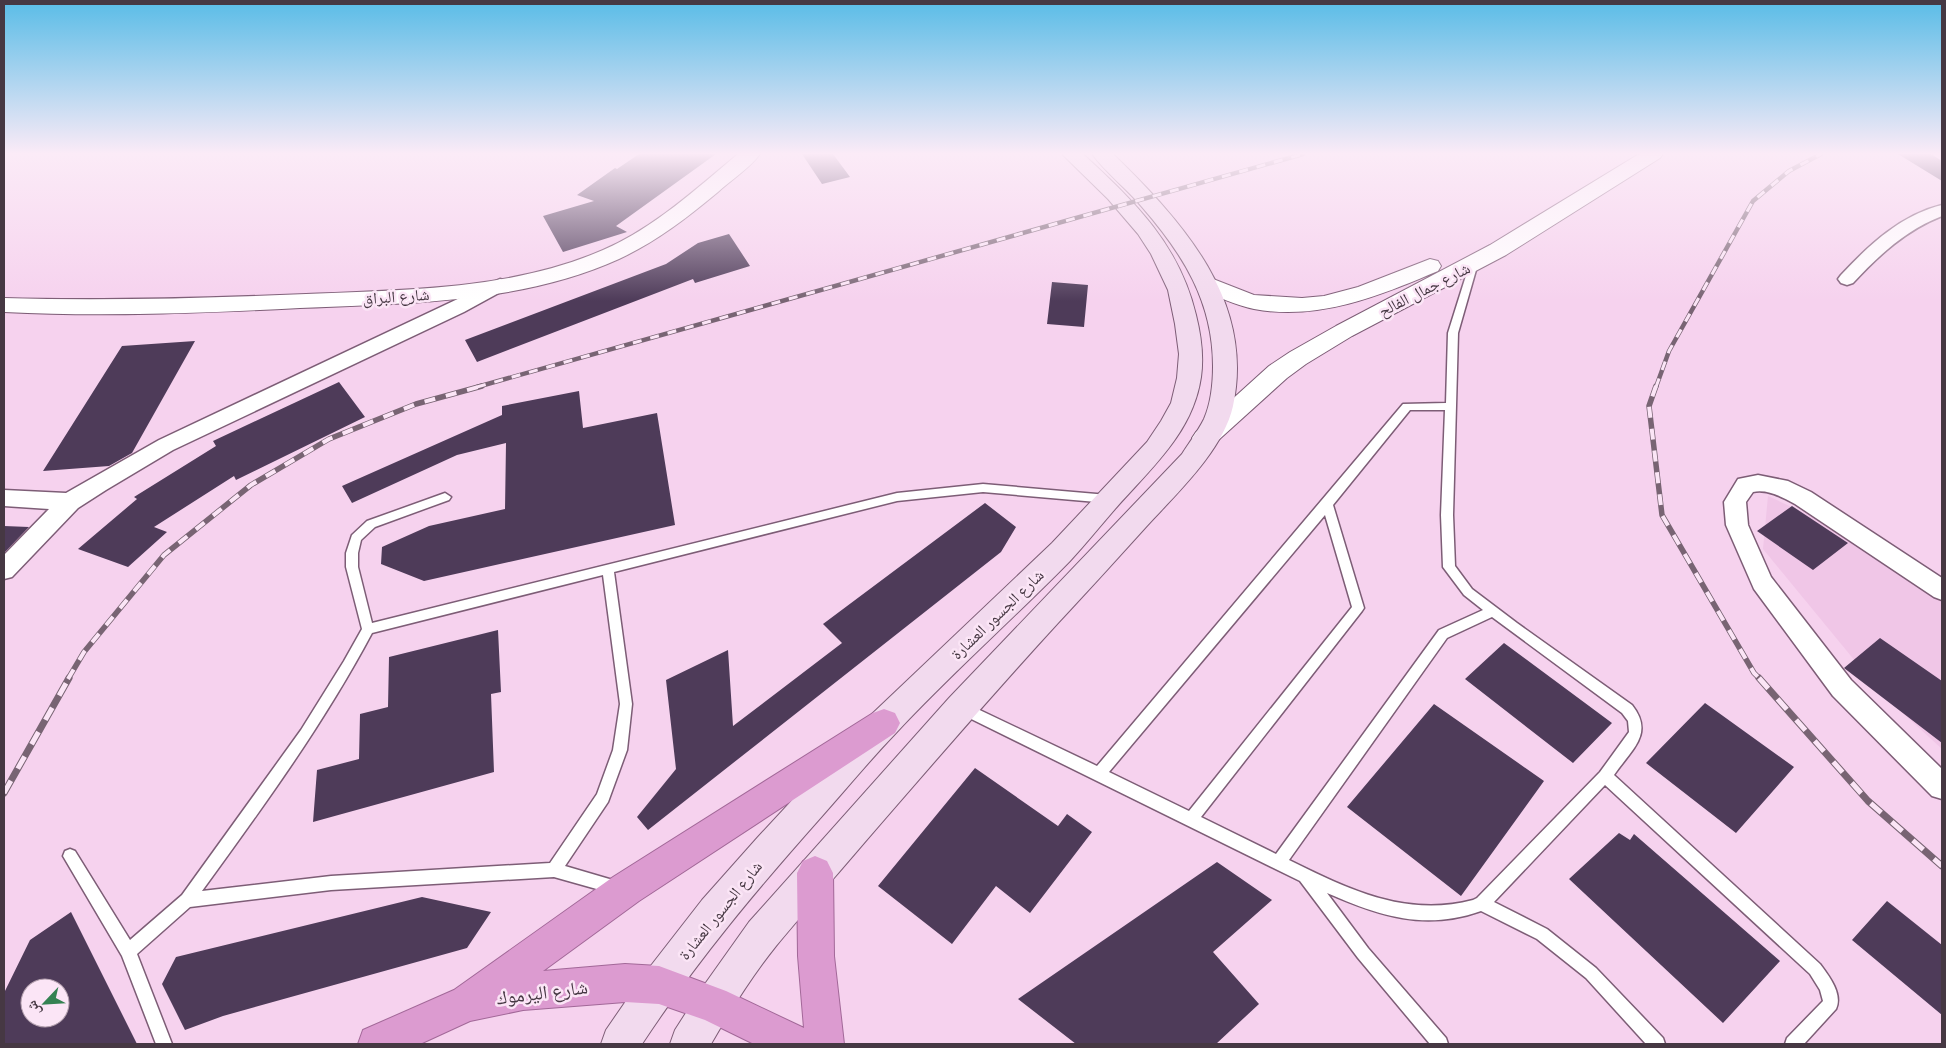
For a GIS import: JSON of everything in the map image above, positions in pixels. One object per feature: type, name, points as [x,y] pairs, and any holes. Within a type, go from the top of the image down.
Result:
[{"type":"highway","points":[[466,1003],[626,889],[884,723]]},
{"type":"highway","points":[[816,873],[816,956],[825,1044]]},
{"type":"highway","name":"شارع اليرموك","points":[[377,1044],[466,1003],[523,991],[625,983],[660,985],[713,1004],[796,1044]]},
{"type":"main road","name":"شارع الجسور العشارة","points":[[620,1044],[660,985],[715,913],[770,849],[884,723],[1062,551],[1156,449],[1172,425],[1183,403],[1189,378],[1191,354],[1187,324],[1178,290],[1162,253],[1121,203]]},
{"type":"main road","points":[[689,1044],[713,1004],[762,935],[960,708],[1191,460],[1217,417],[1223,393],[1226,361],[1220,325],[1208,284],[1178,237],[1149,203]]},
{"type":"street","name":"شارع البراق","points":[[4,305],[85,308],[220,305],[419,295],[500,285],[569,268],[609,255],[641,239],[668,222],[691,203]]},
{"type":"street","name":"شارع جمال الفالح","points":[[1208,284],[1252,301],[1284,305],[1318,304],[1350,298],[1376,290],[1459,254],[1548,203]]},
{"type":"street","name":"شارع جمال الفالح","points":[[1205,438],[1278,372],[1298,358],[1367,318],[1474,263],[1573,203]]},
{"type":"street","points":[[1847,279],[1870,253],[1895,234],[1919,219],[1942,210]]},
{"type":"street","points":[[4,570],[70,502],[166,445],[457,308],[500,285]]},
{"type":"street","points":[[1942,590],[1803,498],[1780,487],[1758,483],[1746,485],[1735,502],[1738,525],[1762,582],[1842,688],[1942,786]]},
{"type":"street","points":[[4,498],[70,502]]},
{"type":"lane","points":[[960,708],[1100,773],[1279,862],[1368,903],[1422,915],[1460,912],[1482,904],[1605,776],[1635,734],[1637,726],[1627,709],[1468,592],[1449,567],[1447,515],[1453,333],[1474,263]]},
{"type":"lane","points":[[1100,773],[1407,407],[1450,406]]},
{"type":"lane","points":[[368,629],[897,497],[983,488],[1108,499]]},
{"type":"lane","points":[[128,951],[187,900],[326,704],[348,668],[368,629],[352,567],[352,553],[356,538],[371,524],[445,497]]},
{"type":"lane","points":[[1191,819],[1358,608],[1327,504]]},
{"type":"lane","points":[[554,870],[603,797],[620,750],[626,704],[608,569]]},
{"type":"lane","points":[[1279,862],[1443,634],[1493,611]]},
{"type":"lane","points":[[1605,776],[1815,969],[1827,987],[1831,1004],[1793,1044]]},
{"type":"lane","points":[[70,856],[128,951],[164,1044]]},
{"type":"lane","points":[[187,900],[331,883],[554,870],[626,889]]},
{"type":"lane","points":[[1304,874],[1363,953],[1440,1044]]},
{"type":"lane","points":[[1482,904],[1542,934],[1591,973],[1656,1044]]},
{"type":"shaded area","points":[[1768,496],[1942,577],[1942,749],[1883,695],[1763,549]]},
{"type":"building","points":[[588,203],[648,203],[616,226],[627,232],[563,252],[543,216]]},
{"type":"building","points":[[729,234],[750,266],[695,283],[693,279],[477,362],[465,340],[666,264],[698,243]]},
{"type":"building","points":[[1052,282],[1088,285],[1084,327],[1047,324]]},
{"type":"building","points":[[195,341],[132,453],[109,466],[43,471],[122,346]]},
{"type":"building","points":[[339,382],[365,417],[236,480],[234,476],[154,527],[167,532],[128,567],[78,549],[137,499],[134,497],[216,446],[213,441]]},
{"type":"building","points":[[579,391],[583,428],[657,413],[675,525],[424,581],[381,564],[382,547],[429,526],[505,509],[506,443],[457,455],[352,503],[342,486],[502,415],[502,406]]},
{"type":"building","points":[[985,503],[1016,527],[1001,552],[648,830],[637,817],[676,769],[666,680],[728,650],[733,726],[842,643],[823,624]]},
{"type":"building","points":[[1792,506],[1848,543],[1813,570],[1757,531]]},
{"type":"building","points":[[4,526],[29,527],[4,553]]},
{"type":"building","points":[[498,630],[501,692],[491,694],[494,772],[313,822],[317,770],[359,759],[360,714],[388,707],[389,657]]},
{"type":"building","points":[[1880,638],[1942,681],[1942,743],[1844,668]]},
{"type":"building","points":[[1504,643],[1612,723],[1573,763],[1465,679]]},
{"type":"building","points":[[1705,703],[1794,767],[1736,833],[1646,763]]},
{"type":"building","points":[[1434,704],[1544,781],[1461,896],[1347,807]]},
{"type":"building","points":[[975,768],[1058,826],[1067,814],[1092,832],[1030,913],[996,886],[952,944],[878,886]]},
{"type":"building","points":[[1619,833],[1630,840],[1634,834],[1780,961],[1723,1023],[1569,879]]},
{"type":"building","points":[[1217,862],[1272,900],[1213,952],[1259,1004],[1216,1044],[1076,1044],[1018,999]]},
{"type":"building","points":[[422,897],[491,912],[467,948],[223,1016],[185,1030],[162,984],[176,957]]},
{"type":"building","points":[[1887,901],[1942,945],[1942,1015],[1852,940]]},
{"type":"building","points":[[71,912],[137,1044],[4,1044],[4,993],[30,940]]},
{"type":"railway","points":[[477,387],[1130,203]]},
{"type":"railway","points":[[1656,387],[1669,351],[1752,203]]},
{"type":"railway","points":[[68,679],[84,652],[164,555],[251,485],[329,439],[416,404],[482,386]]},
{"type":"railway","points":[[1656,386],[1649,406],[1662,515],[1754,673],[1759,678]]},
{"type":"railway","points":[[4,793],[69,678]]},
{"type":"railway","points":[[1759,678],[1868,801],[1942,866]]}]
